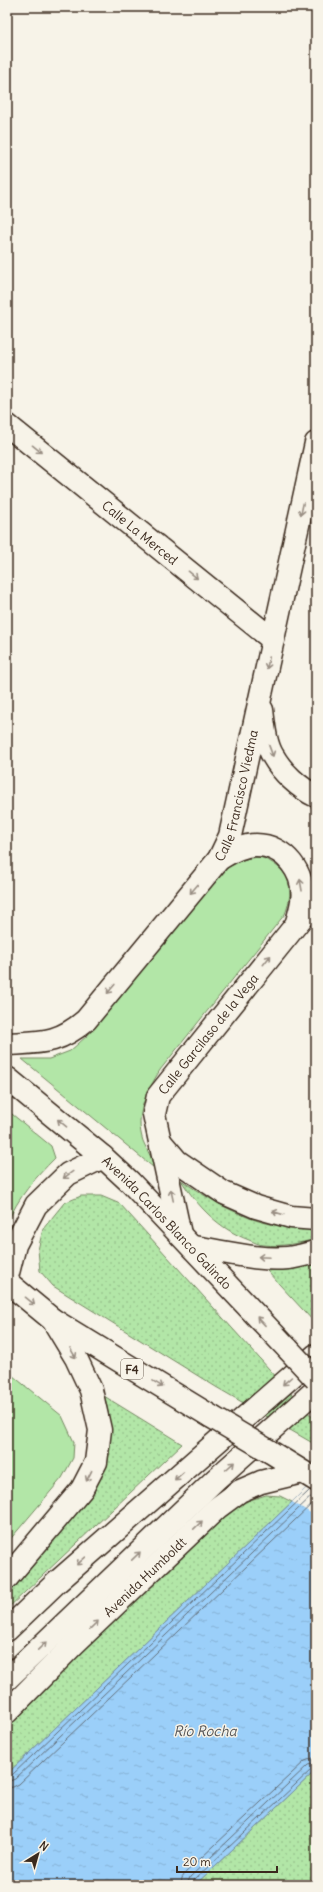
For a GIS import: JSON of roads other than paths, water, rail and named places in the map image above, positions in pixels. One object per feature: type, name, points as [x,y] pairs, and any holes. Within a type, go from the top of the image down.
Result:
[{"type":"main road","name":"Calle La Merced","points":[[7,425],[273,640]]},
{"type":"main road","name":"Calle Francisco Viedma","points":[[7,1044],[47,1042],[73,1031],[86,1020],[219,859],[230,836],[316,443]]},
{"type":"main road","points":[[261,699],[264,732],[272,756],[289,776],[305,791],[316,796]]},
{"type":"main road","points":[[219,859],[237,848],[256,845],[272,848],[286,856],[296,869],[301,883],[302,900],[297,923]]},
{"type":"main road","name":"Calle Garcilaso de la Vega","points":[[186,1240],[154,1114],[158,1096],[316,900]]},
{"type":"main road","name":"Avenida Carlos Blanco Galindo","points":[[7,1078],[103,1157],[186,1240],[316,1379]]},
{"type":"main road","points":[[160,1141],[177,1161],[224,1193],[256,1207],[292,1217],[316,1219]]},
{"type":"main road","points":[[7,1277],[15,1245],[36,1205],[68,1174],[103,1157]]},
{"type":"main road","points":[[186,1240],[256,1257],[288,1258],[316,1252]]},
{"type":"main road","name":"F4","points":[[7,1282],[53,1320],[311,1478]]},
{"type":"main road","points":[[7,1578],[82,1489],[96,1462],[100,1430],[91,1390],[76,1358],[53,1320]]},
{"type":"main road","points":[[7,1630],[56,1584],[316,1355]]},
{"type":"main road","points":[[7,1679],[216,1479],[316,1390]]},
{"type":"main road","name":"Avenida Humboldt","points":[[7,1712],[74,1644],[217,1508],[240,1491],[254,1485],[311,1478]]},
{"type":"water","name":"Río Rocha","points":[[316,1479],[316,1770],[195,1885],[7,1885],[7,1774]]}]
